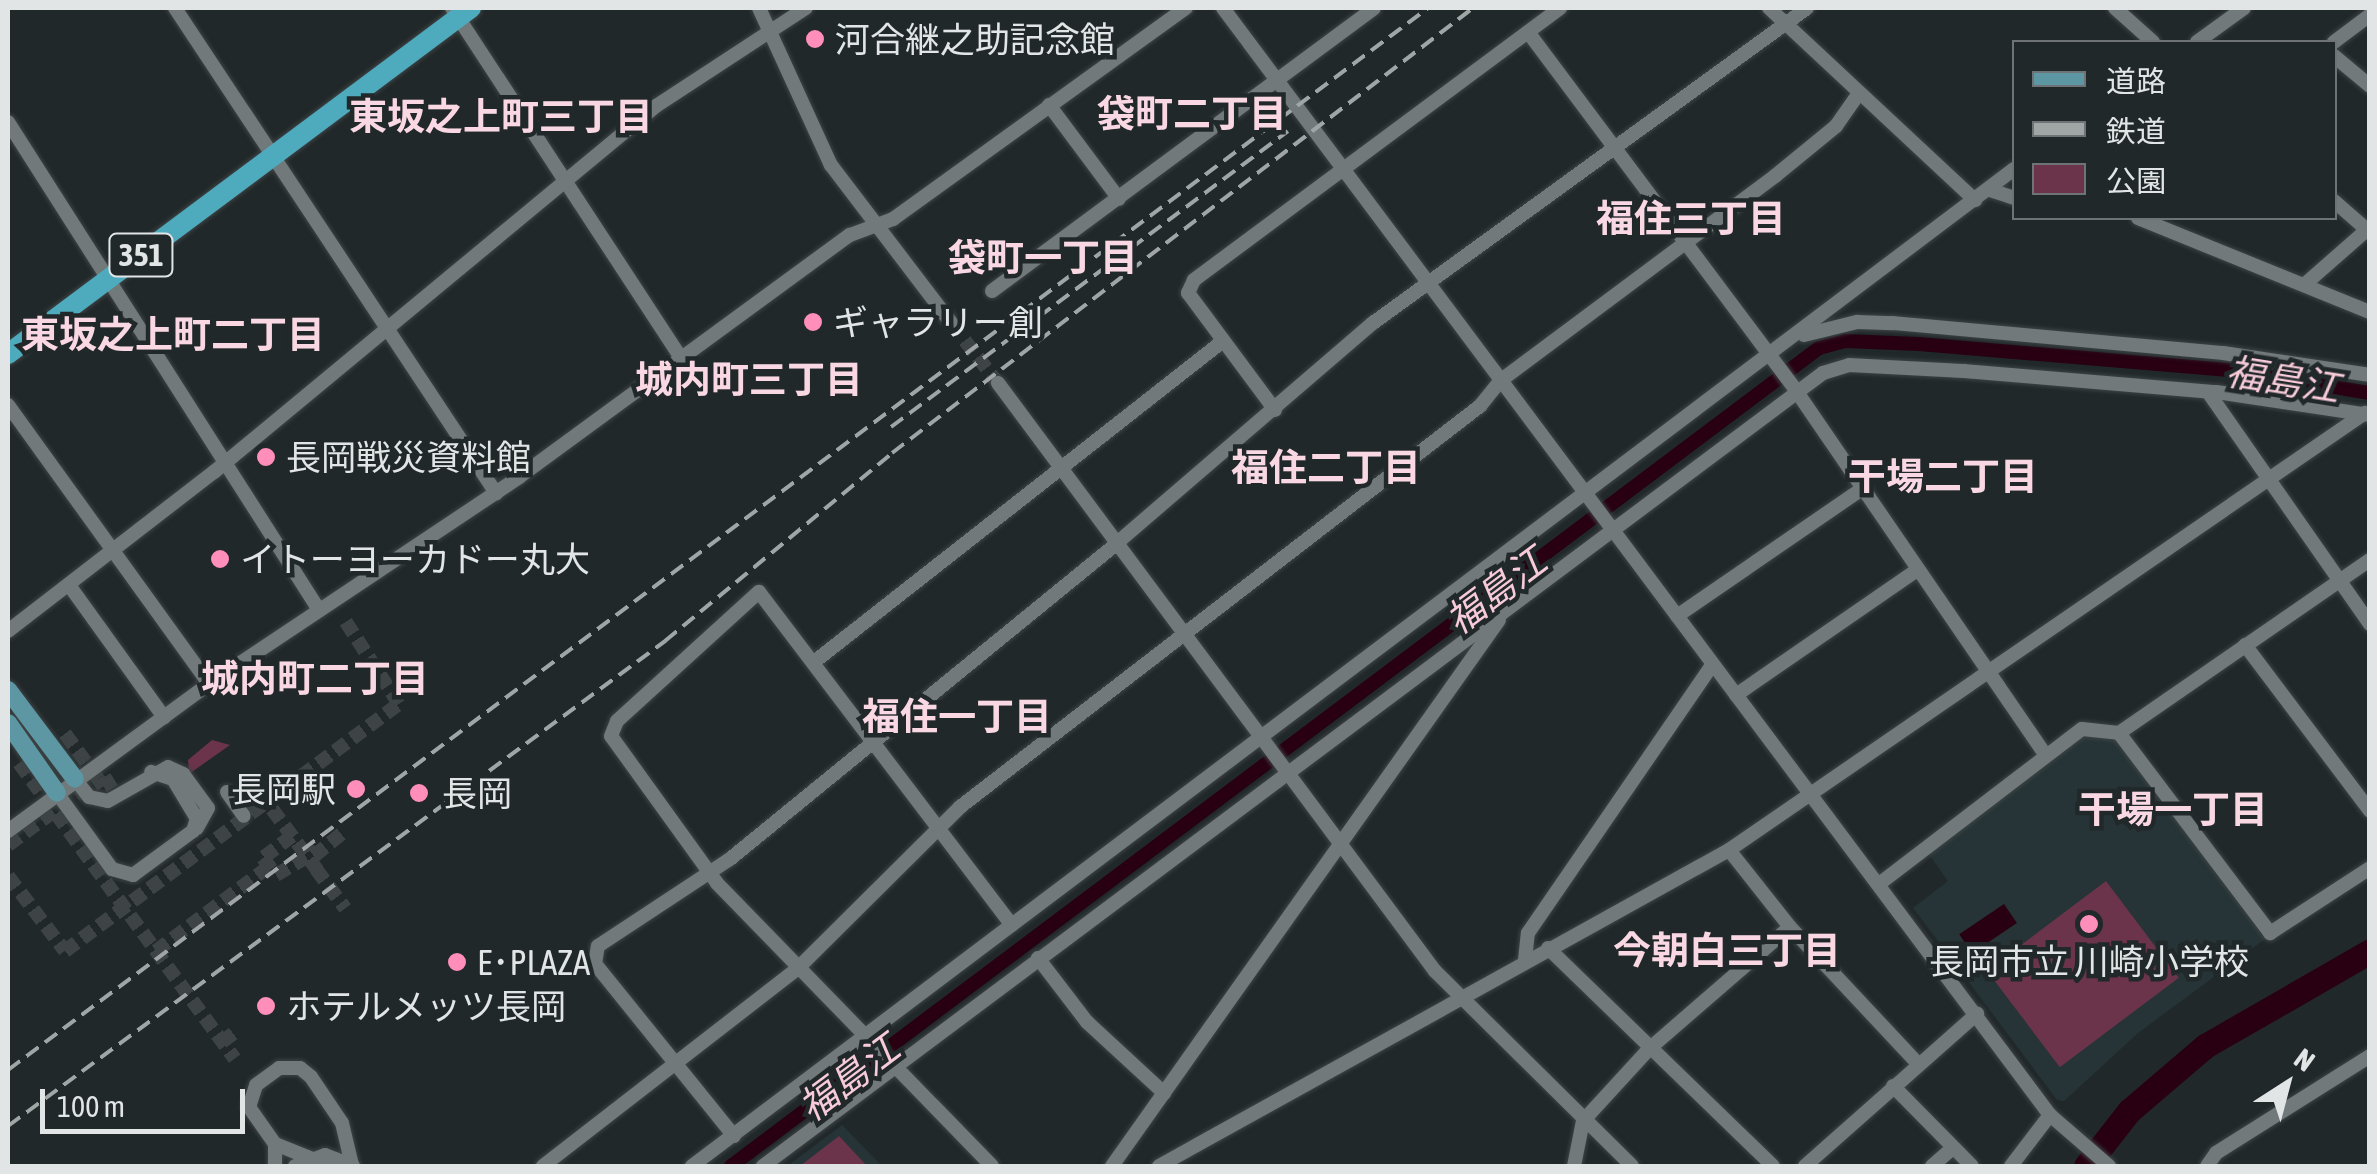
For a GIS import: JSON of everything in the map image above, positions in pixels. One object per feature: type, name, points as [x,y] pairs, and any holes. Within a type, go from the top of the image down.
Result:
[{"type":"highway","name":"351","points":[[8,354],[461,11]]},
{"type":"main road","points":[[8,690],[75,780]]},
{"type":"main road","points":[[8,723],[57,792]]},
{"type":"street","points":[[175,8],[496,493]]},
{"type":"street","points":[[760,8],[773,29],[814,134],[876,226],[952,324]]},
{"type":"street","points":[[8,631],[226,462],[656,106],[806,8]]},
{"type":"street","points":[[8,830],[208,684],[496,493],[850,235],[876,226],[1186,8]]},
{"type":"street","points":[[1223,8],[2055,1120],[2109,1166]]},
{"type":"street","points":[[992,291],[1374,8]]},
{"type":"street","points":[[1275,410],[1188,293],[1194,280],[1560,8]]},
{"type":"street","points":[[1769,8],[1976,200]]},
{"type":"street","points":[[734,1136],[595,964],[595,954],[608,938],[710,870],[871,743],[1117,544],[1373,323],[1807,8]]},
{"type":"street","points":[[2115,8],[2151,40]]},
{"type":"street","points":[[2200,40],[2244,8]]},
{"type":"street","points":[[461,11],[565,181],[681,358]]},
{"type":"street","points":[[2337,40],[2370,16]]},
{"type":"street","points":[[1528,32],[1794,388],[2045,754]]},
{"type":"street","points":[[2337,58],[2370,86]]},
{"type":"street","points":[[544,1166],[797,969],[937,829],[1480,406],[1500,382],[1836,126],[1859,93]]},
{"type":"street","points":[[1049,105],[1119,198]]},
{"type":"street","points":[[8,122],[320,610]]},
{"type":"street","points":[[692,1166],[1772,358],[1784,343],[2012,171]]},
{"type":"street","points":[[1990,190],[2012,197]]},
{"type":"street","points":[[2304,285],[2368,228],[2337,203]]},
{"type":"street","points":[[2143,220],[2370,312]]},
{"type":"street","points":[[1784,343],[1829,326],[1893,323],[2223,353],[2370,375]]},
{"type":"street","points":[[814,662],[1223,341]]},
{"type":"street","points":[[763,1166],[888,1065],[1038,958],[1285,767],[1511,603],[1608,524],[1794,388],[1849,365],[2208,392],[2367,413]]},
{"type":"street","points":[[998,383],[1457,998],[1632,1166]]},
{"type":"street","points":[[2208,392],[2370,624]]},
{"type":"street","points":[[8,405],[208,684]]},
{"type":"street","points":[[1159,1166],[1729,850],[2367,413]]},
{"type":"street","points":[[1676,616],[1863,488]]},
{"type":"street","points":[[1879,884],[2082,729],[2119,733],[2370,560]]},
{"type":"street","points":[[1736,695],[1917,570]]},
{"type":"street","points":[[69,585],[164,717]]},
{"type":"street","points":[[992,1166],[888,1065],[710,870],[611,736],[617,721],[759,592],[1012,924]]},
{"type":"street","points":[[1112,1166],[1511,603]]},
{"type":"street","points":[[2246,645],[2370,811]]},
{"type":"street","points":[[1526,960],[1528,933],[1713,664]]},
{"type":"street","points":[[2119,733],[2270,933],[2370,868]]},
{"type":"street","points":[[57,792],[122,875],[133,876],[193,832],[196,810],[173,779],[151,772],[108,801],[89,797],[75,780]]},
{"type":"street","points":[[232,794],[244,816]]},
{"type":"street","points":[[1729,850],[1790,927],[1918,1064]]},
{"type":"street","points":[[1574,1166],[1583,1121],[1649,1050],[1790,927]]},
{"type":"street","points":[[1548,948],[1649,1050],[1774,1166]]},
{"type":"street","points":[[1038,958],[1087,1022],[1164,1092]]},
{"type":"street","points":[[1805,1166],[1977,1014]]},
{"type":"street","points":[[2208,1166],[2216,1153],[2370,1056]]},
{"type":"street","points":[[275,1144],[352,1166],[342,1123],[300,1068],[279,1068],[249,1099],[275,1144],[275,1166]]},
{"type":"street","points":[[1893,1086],[1972,1166]]},
{"type":"street","points":[[2012,1166],[2055,1120]]},
{"type":"street","points":[[1932,1166],[1953,1148]]},
{"type":"street","points":[[295,1166],[316,1156]]},
{"type":"street","points":[[316,1156],[330,1166]]},
{"type":"shaded area","name":"長岡市立 川崎小学校","points":[[2079,737],[2117,740],[2265,939],[2138,1033],[2064,1101],[2057,1100],[1913,908],[1948,881],[1928,853]]},
{"type":"shaded area","points":[[2004,904],[2017,923],[1972,953],[1959,934]]},
{"type":"shaded area","points":[[842,1125],[882,1166],[787,1166]]},
{"type":"green space","points":[[212,740],[230,745],[189,774],[188,760]]},
{"type":"green space","points":[[2106,881],[2179,978],[2060,1067],[1987,971]]},
{"type":"green space","points":[[839,1136],[867,1166],[800,1166]]},
{"type":"waterway","name":"福島江","points":[[731,1166],[1819,348],[1845,341],[1919,344],[2238,371],[2370,393]]},
{"type":"waterway","points":[[2086,1166],[2129,1111],[2205,1046],[2370,951]]},
{"type":"tunnel","points":[[952,324],[998,383]]},
{"type":"tunnel","points":[[8,876],[65,951],[399,704],[346,622]]},
{"type":"tunnel","points":[[8,845],[98,779],[61,728]]},
{"type":"tunnel","points":[[19,763],[235,1059]]},
{"type":"tunnel","points":[[98,779],[103,786],[114,779]]},
{"type":"tunnel","points":[[246,786],[261,806]]},
{"type":"tunnel","points":[[272,809],[318,871]]},
{"type":"tunnel","points":[[314,856],[346,830]]},
{"type":"tunnel","points":[[292,836],[263,858],[276,875],[317,851]]},
{"type":"tunnel","points":[[156,951],[267,868]]},
{"type":"tunnel","points":[[316,869],[345,908]]},
{"type":"tunnel","points":[[222,1042],[238,1030]]},
{"type":"railway","points":[[8,1070],[1428,8]]},
{"type":"railway","points":[[8,1126],[665,641],[892,453],[1473,8]]},
{"type":"railway","points":[[891,427],[1288,131]]},
{"type":"place","name":"河合継之助記念館","points":[[815,39]]},
{"type":"place","name":"ギャラリー創","points":[[813,322]]},
{"type":"place","name":"長岡戦災資料館","points":[[266,457]]},
{"type":"place","name":"イトーヨーカドー丸大","points":[[220,559]]},
{"type":"place","name":"長岡駅","points":[[356,789]]},
{"type":"place","name":"長岡","points":[[419,793]]},
{"type":"place","name":"長岡市立 川崎小学校","points":[[2089,924]]},
{"type":"place","name":"E･PLAZA","points":[[457,962]]},
{"type":"place","name":"ホテルメッツ長岡","points":[[266,1006]]},
{"type":"district","name":"袋町二丁目","points":[[1192,114]]},
{"type":"district","name":"東坂之上町三丁目","points":[[501,117]]},
{"type":"district","name":"福住三丁目","points":[[1691,219]]},
{"type":"district","name":"袋町一丁目","points":[[1043,258]]},
{"type":"district","name":"東坂之上町二丁目","points":[[173,335]]},
{"type":"district","name":"城内町三丁目","points":[[749,380]]},
{"type":"district","name":"福住二丁目","points":[[1326,468]]},
{"type":"district","name":"干場二丁目","points":[[1943,477]]},
{"type":"district","name":"城内町二丁目","points":[[315,679]]},
{"type":"district","name":"福住一丁目","points":[[957,717]]},
{"type":"district","name":"干場一丁目","points":[[2173,810]]},
{"type":"district","name":"今朝白三丁目","points":[[1727,951]]}]
